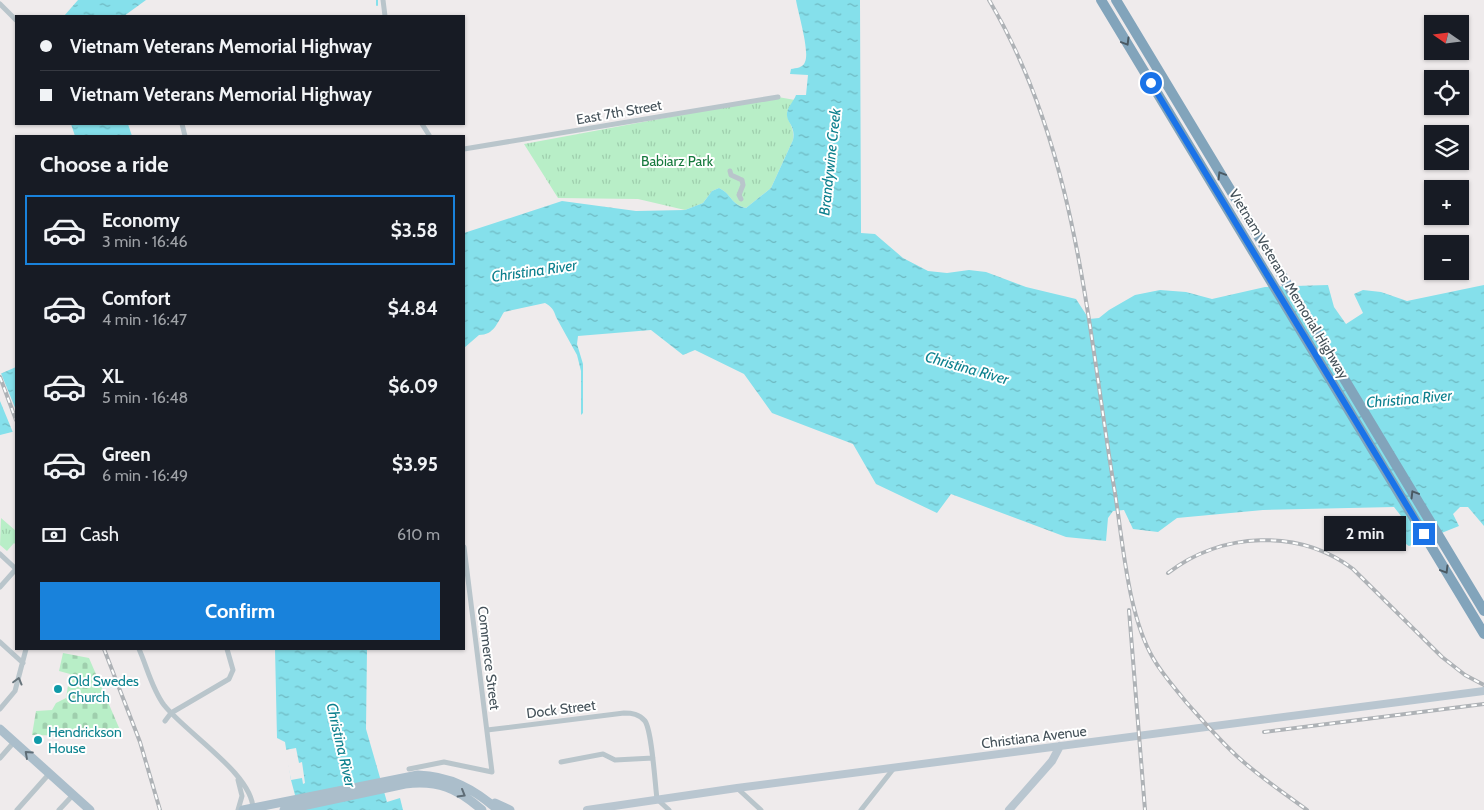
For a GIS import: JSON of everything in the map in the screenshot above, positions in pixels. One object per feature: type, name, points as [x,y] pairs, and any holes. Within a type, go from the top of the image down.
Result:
[{"type":"highway","name":"Vietnam Veterans Memorial Highway","points":[[1100,0],[1484,634]]},
{"type":"highway","name":"Vietnam Veterans Memorial Highway","points":[[1116,0],[1484,611]]},
{"type":"main road","name":"Christiana Avenue","points":[[587,810],[737,788],[1484,691]]},
{"type":"main road","points":[[0,729],[90,810]]},
{"type":"main road","points":[[1009,810],[1052,761],[1060,746]]},
{"type":"main road","points":[[243,810],[407,776],[463,784],[510,810]]},
{"type":"main road","points":[[287,809],[405,784],[438,780],[461,793],[482,810]]},
{"type":"main road","points":[[482,796],[498,810]]},
{"type":"street","points":[[383,0],[385,15]]},
{"type":"street","points":[[0,4],[15,19]]},
{"type":"street","name":"East 7th Street","points":[[465,149],[778,97]]},
{"type":"street","points":[[730,171],[731,175],[742,180],[743,185],[739,195],[741,199]]},
{"type":"street","points":[[0,554],[15,568]]},
{"type":"street","name":"Commerce Street","points":[[409,769],[444,762],[492,772],[465,555]]},
{"type":"street","points":[[0,587],[15,570]]},
{"type":"street","points":[[0,642],[23,663]]},
{"type":"street","points":[[0,709],[15,691],[26,650]]},
{"type":"street","points":[[140,650],[157,693],[171,713],[235,773],[256,808]]},
{"type":"street","points":[[165,720],[171,713],[229,679],[233,673],[233,666],[227,650]]},
{"type":"street","name":"Dock Street","points":[[487,730],[624,713],[637,714],[646,723],[653,758]]},
{"type":"street","points":[[0,758],[14,742]]},
{"type":"street","points":[[562,762],[603,754],[615,760],[653,758],[657,799],[669,810]]},
{"type":"street","points":[[861,810],[894,768]]},
{"type":"street","points":[[235,773],[242,791],[238,810]]},
{"type":"street","points":[[17,810],[49,774]]},
{"type":"street","points":[[737,788],[761,810]]},
{"type":"street","points":[[59,810],[73,795]]},
{"type":"green space","name":"Babiarz Park","points":[[778,97],[795,100],[790,106],[787,116],[792,128],[793,140],[771,188],[746,208],[737,204],[719,188],[712,191],[703,203],[685,210],[638,199],[558,198],[524,144]]},
{"type":"green space","points":[[1,518],[15,530],[15,544],[7,551],[0,545]]},
{"type":"green space","points":[[63,653],[89,658],[123,737],[32,735],[36,711],[52,710],[56,703],[66,698],[70,674],[59,671]]},
{"type":"water","points":[[78,0],[146,0],[125,15],[65,15]]},
{"type":"water","points":[[796,0],[860,0],[861,233],[875,234],[903,258],[928,271],[947,273],[969,270],[986,272],[1026,287],[1076,299],[1089,319],[1099,318],[1135,295],[1160,290],[1186,292],[1212,299],[1265,287],[1328,285],[1334,307],[1346,324],[1363,313],[1354,294],[1363,290],[1381,292],[1407,301],[1484,285],[1484,526],[1468,507],[1460,507],[1453,514],[1459,526],[1409,546],[1400,540],[1395,530],[1401,516],[1394,507],[1263,510],[1177,518],[1158,532],[1133,529],[1124,510],[1113,511],[1108,518],[1106,541],[1066,537],[951,494],[937,513],[876,484],[853,444],[772,413],[744,374],[695,350],[683,355],[651,330],[578,336],[577,344],[583,364],[583,413],[581,415],[581,371],[577,355],[553,310],[547,304],[504,312],[492,331],[479,335],[465,347],[465,233],[562,201],[636,211],[685,210],[703,203],[712,191],[719,188],[737,204],[746,208],[771,188],[793,140],[793,131],[787,116],[788,110],[796,95],[806,95],[808,75],[790,74],[791,69],[803,65],[805,62],[805,41]]},
{"type":"water","points":[[71,125],[128,125],[132,135],[75,135]]},
{"type":"water","points":[[15,367],[15,431],[0,435],[0,374]]},
{"type":"water","name":"Christina River","points":[[275,650],[367,650],[366,729],[387,802],[400,798],[403,810],[299,810],[291,780],[285,742],[277,738]]},
{"type":"pier","points":[[0,371],[15,408],[14,435],[0,401]]},
{"type":"pier","points":[[296,748],[299,763],[302,762],[305,783],[303,784],[302,778],[291,780],[285,750]]},
{"type":"waterway","points":[[377,0],[377,5]]},
{"type":"railway","points":[[989,0],[1019,57],[1042,115],[1060,176],[1086,299],[1127,576],[1137,620],[1144,640],[1164,675],[1218,738],[1255,772],[1307,810]]},
{"type":"railway","points":[[0,377],[15,417]]},
{"type":"railway","points":[[1168,573],[1189,559],[1212,549],[1236,543],[1260,540],[1285,541],[1309,547],[1332,556],[1353,569],[1442,657],[1465,675],[1484,685]]},
{"type":"railway","points":[[1129,610],[1145,810]]},
{"type":"railway","points":[[104,650],[140,742],[160,810]]},
{"type":"railway","points":[[1264,732],[1484,704]]},
{"type":"place","name":"Old Swedes Church","points":[[58,689]]},
{"type":"place","name":"Hendrickson House","points":[[38,740]]},
{"type":"route","points":[[1151,83],[1424,534]]},
{"type":"water label","name":"Brandywine Creek","points":[[830,162]]}]
